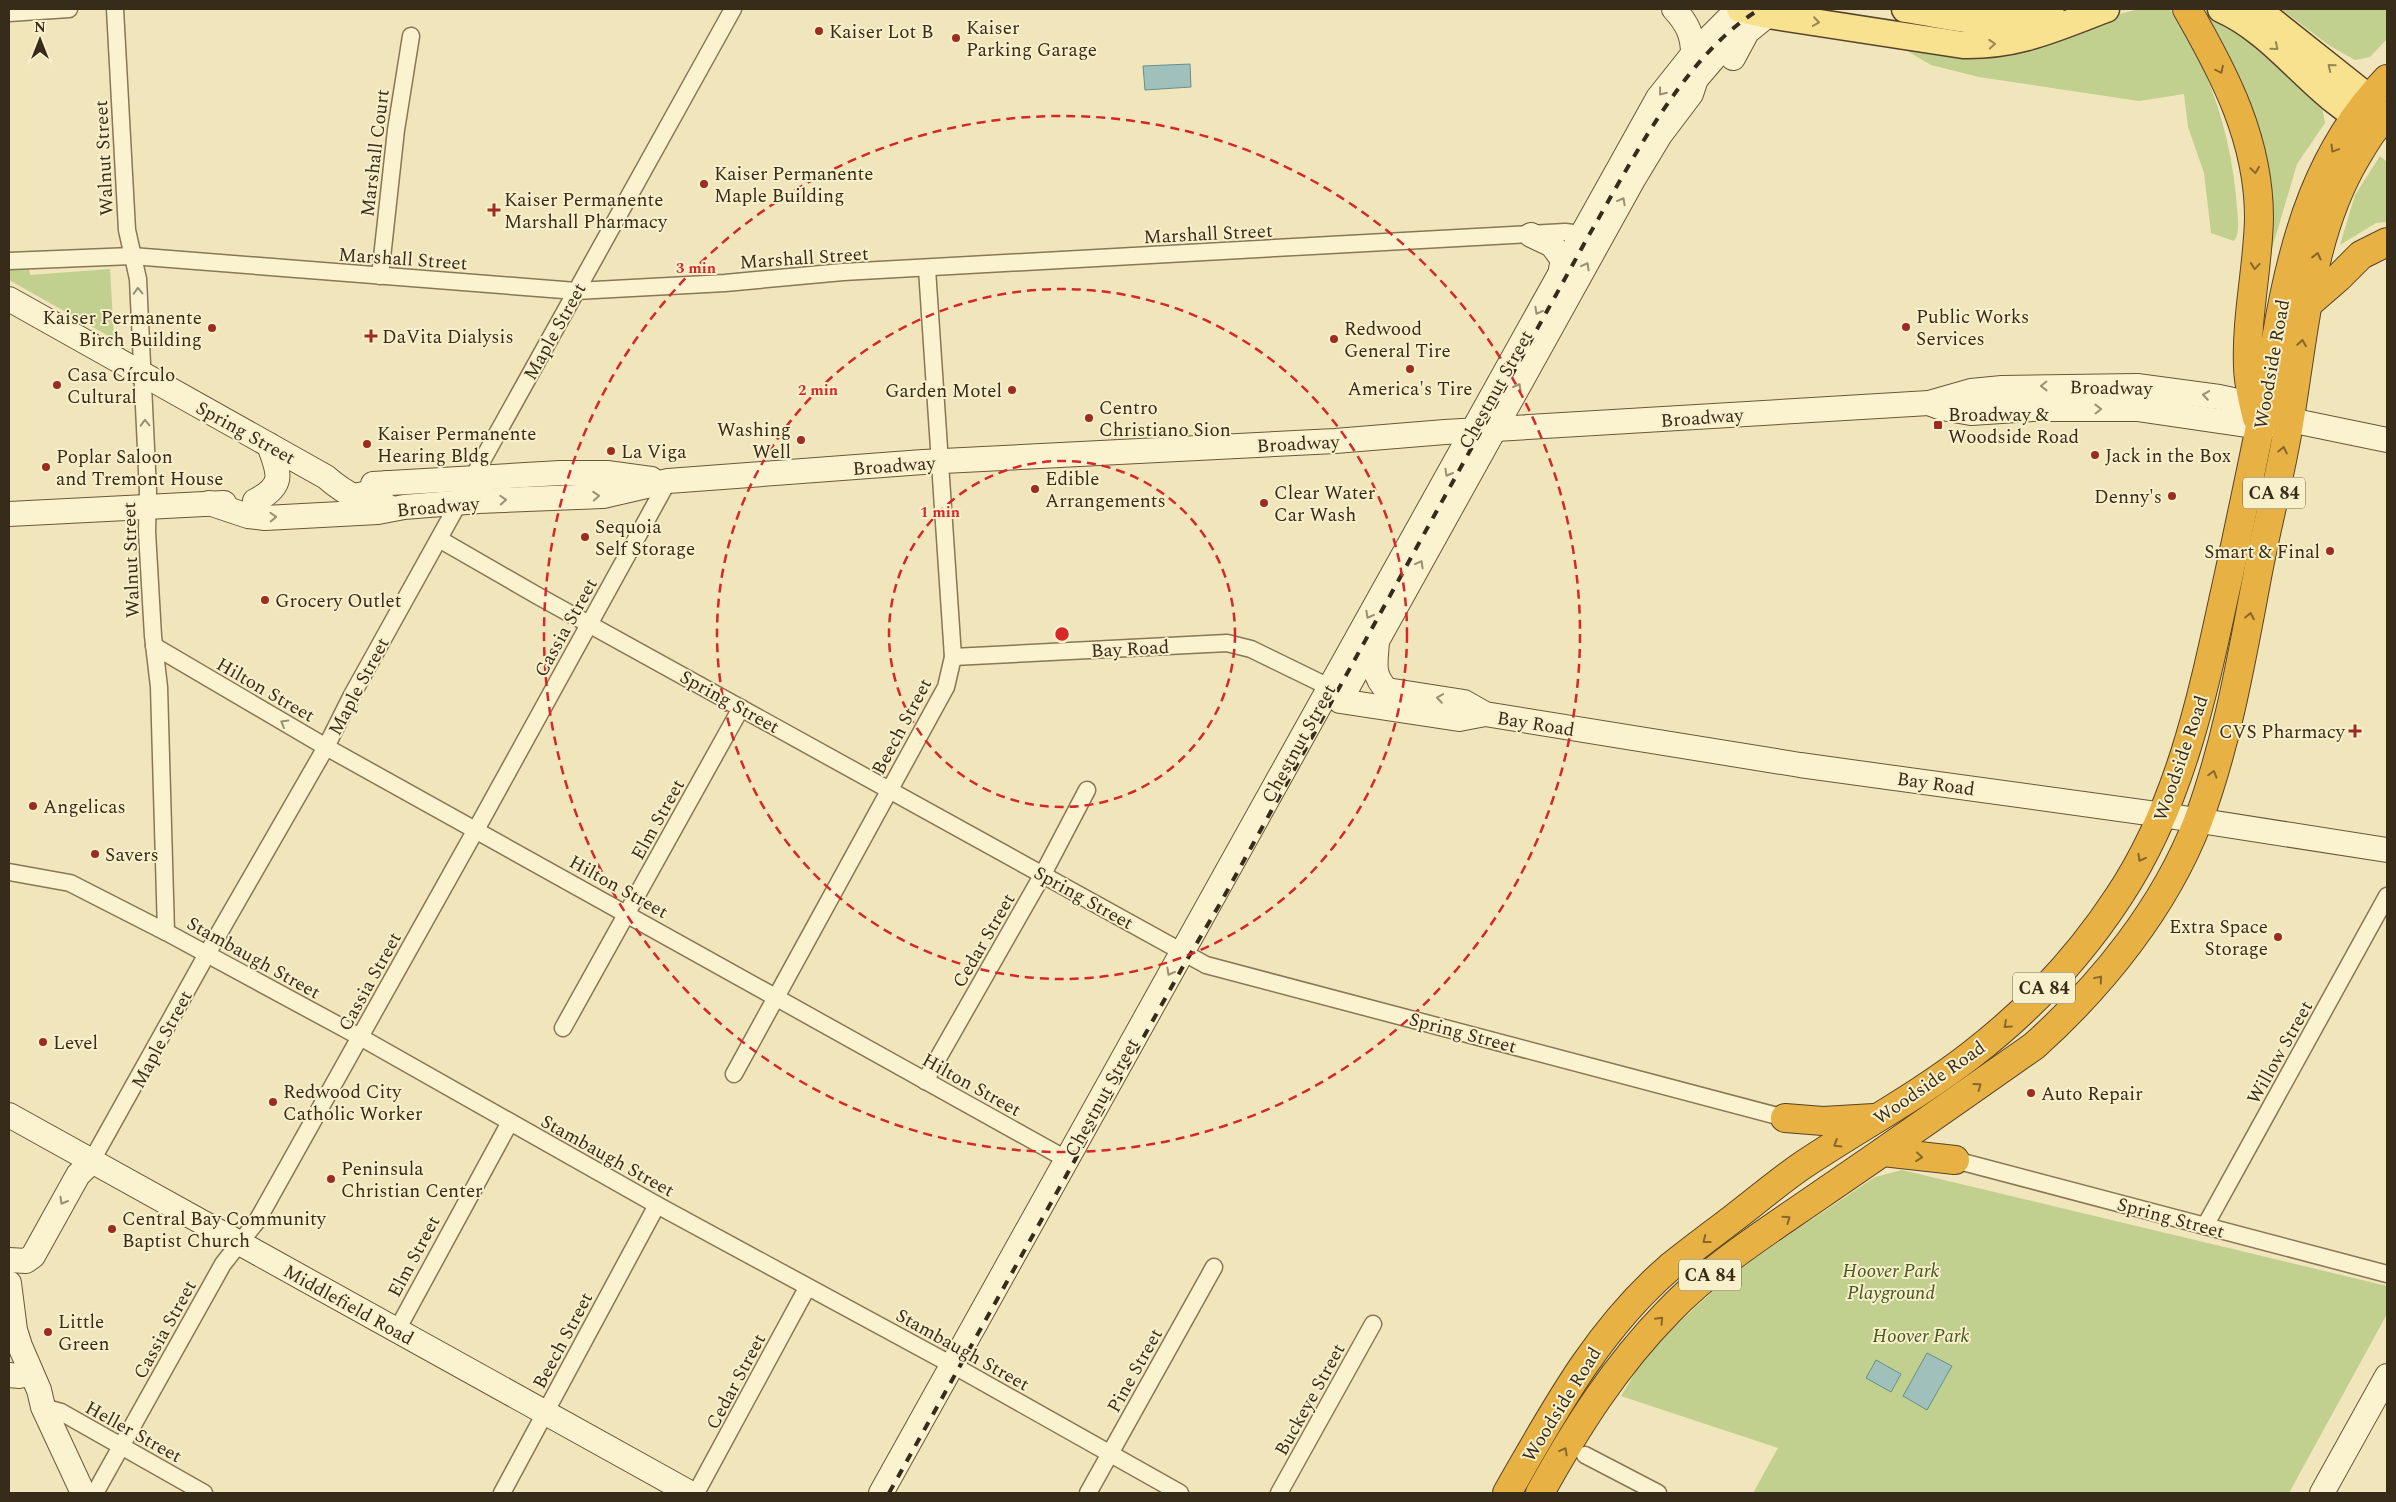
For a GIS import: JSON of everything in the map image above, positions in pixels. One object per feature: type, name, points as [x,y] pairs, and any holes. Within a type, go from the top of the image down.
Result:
[{"type":"highway","points":[[2192,18],[2239,110],[2252,150],[2259,217],[2248,366],[2260,413]]},
{"type":"highway","name":"Woodside Road","points":[[1540,1493],[1576,1429],[1605,1387],[1631,1351],[1669,1310],[1751,1244],[2034,1046],[2068,1015],[2127,945],[2158,898],[2186,848],[2198,820],[2232,709],[2290,420],[2308,304],[2323,236],[2339,189],[2377,112]]},
{"type":"highway","name":"Woodside Road","points":[[1507,1493],[1569,1384],[1604,1336],[1669,1268],[1798,1168],[1878,1118],[1970,1056],[2008,1025],[2051,981],[2094,932],[2121,893],[2163,814],[2194,727],[2208,673],[2283,295],[2300,229],[2327,162],[2377,112]]},
{"type":"highway","points":[[2308,304],[2361,255],[2387,242]]},
{"type":"highway","points":[[1938,1114],[1939,1139],[1955,1160]]},
{"type":"highway","points":[[1785,1118],[1823,1121],[1878,1118]]},
{"type":"highway","points":[[1785,1118],[1800,1136],[1802,1152],[1798,1168]]},
{"type":"highway","points":[[1883,1152],[1955,1160]]},
{"type":"main road","points":[[1739,9],[1963,45],[1980,45],[2033,37],[2106,9]]},
{"type":"main road","points":[[1905,9],[2002,24],[2030,20],[2063,9]]},
{"type":"main road","points":[[2221,9],[2377,112]]},
{"type":"main road","points":[[2257,9],[2377,112]]},
{"type":"street","points":[[9,13],[69,9]]},
{"type":"street","name":"Walnut Street","points":[[115,9],[127,230],[138,279],[147,532],[154,646],[159,686],[166,932]]},
{"type":"street","name":"Maple Street","points":[[9,1260],[26,1261],[34,1256],[78,1175],[91,1162],[207,954],[326,747],[352,695],[734,9]]},
{"type":"street","points":[[1674,9],[1693,39],[1693,54]]},
{"type":"street","name":"Chestnut Street","points":[[880,1493],[958,1368],[1483,430],[1591,236],[1658,98],[1693,54],[1739,9]]},
{"type":"street","name":"Chestnut Street","points":[[1334,694],[1377,641],[1562,269],[1591,236],[1660,135],[1691,94],[1696,79],[1720,51],[1739,9]]},
{"type":"street","points":[[1691,94],[1707,87],[1728,65],[1747,32],[1768,15]]},
{"type":"street","name":"Marshall Court","points":[[380,276],[391,170],[411,36]]},
{"type":"street","points":[[1531,235],[1552,245],[1556,249],[1563,260],[1562,269]]},
{"type":"street","name":"Marshall Street","points":[[9,260],[132,256],[576,291],[725,282],[843,272],[927,269],[1531,235],[1591,236]]},
{"type":"street","name":"Beech Street","points":[[734,1074],[946,687],[952,657],[927,269]]},
{"type":"street","name":"Spring Street","points":[[9,299],[326,477]]},
{"type":"street","name":"Broadway","points":[[209,503],[248,516],[265,518],[378,512],[404,507],[459,503],[603,496],[668,481],[939,461],[1335,441],[1483,430],[1929,403],[1942,408],[1971,413],[2032,409],[2137,409],[2260,413],[2387,440]]},
{"type":"street","points":[[255,502],[270,494],[278,480],[269,444]]},
{"type":"street","name":"Broadway","points":[[9,514],[356,497],[373,492],[387,483],[560,473],[607,473],[668,481]]},
{"type":"street","points":[[326,477],[366,484],[387,483]]},
{"type":"street","points":[[326,477],[338,487],[356,497],[378,505],[404,507]]},
{"type":"street","name":"Cassia Street","points":[[95,1493],[223,1264],[257,1221],[476,830],[668,481]]},
{"type":"street","name":"Spring Street","points":[[439,539],[1206,965],[1785,1118]]},
{"type":"street","name":"Bay Road","points":[[1377,641],[1375,670],[1378,681],[1387,690],[1464,702],[1485,714]]},
{"type":"street","name":"Bay Road","points":[[952,657],[1227,643],[1251,649],[1334,694],[1458,719],[1485,714],[1800,765],[2163,814],[2387,850]]},
{"type":"street","name":"Hilton Street","points":[[154,646],[326,747],[1066,1159]]},
{"type":"street","name":"Elm Street","points":[[563,1028],[741,708]]},
{"type":"street","name":"Cedar Street","points":[[925,1081],[1043,874],[1087,790]]},
{"type":"street","name":"Stambaugh Street","points":[[9,872],[70,883],[166,932],[360,1037],[657,1205],[807,1288],[958,1368],[1180,1493]]},
{"type":"street","name":"Willow Street","points":[[2205,1226],[2387,896]]},
{"type":"street","name":"Chestnut Street","points":[[898,1493],[958,1368],[1066,1159],[1189,955]]},
{"type":"street","name":"Middlefield Road","points":[[9,1115],[690,1493]]},
{"type":"street","name":"Elm Street","points":[[397,1330],[510,1122]]},
{"type":"street","name":"Spring Street","points":[[1955,1160],[2387,1274]]},
{"type":"street","name":"Beech Street","points":[[502,1493],[657,1205]]},
{"type":"street","name":"Pine Street","points":[[1088,1493],[1214,1267]]},
{"type":"street","points":[[9,1283],[15,1330],[39,1390],[43,1407],[83,1493]]},
{"type":"street","name":"Cedar Street","points":[[696,1493],[807,1288]]},
{"type":"street","name":"Buckeye Street","points":[[1279,1493],[1373,1324]]},
{"type":"street","points":[[9,1349],[14,1375],[43,1407]]},
{"type":"street","points":[[2322,1493],[2387,1376]]},
{"type":"street","name":"Heller Street","points":[[43,1407],[60,1412],[204,1493]]},
{"type":"street","points":[[1585,1454],[1656,1493]]},
{"type":"green space","points":[[2139,9],[2170,9],[2205,73],[2217,105],[2230,156],[2236,191],[2238,221],[2238,230],[2234,241],[2211,233],[2204,173],[2188,127],[2184,94],[2139,101],[1979,77],[1931,65],[1894,43],[2108,17]]},
{"type":"green space","points":[[2197,9],[2231,27],[2322,107],[2325,123],[2297,164],[2268,262],[2272,192],[2263,148],[2248,107]]},
{"type":"green space","points":[[2281,9],[2387,9],[2387,39],[2370,57],[2355,60],[2330,46]]},
{"type":"green space","points":[[2380,156],[2387,162],[2387,222],[2376,223],[2340,245],[2355,195]]},
{"type":"green space","points":[[29,268],[30,275],[110,269],[114,339],[9,280],[9,269]]},
{"type":"green space","name":"Hoover Park","points":[[1902,1170],[2387,1286],[2387,1314],[2289,1493],[1753,1493],[1778,1448],[1621,1396],[1649,1350],[1735,1271],[1875,1177]]},
{"type":"water","points":[[1190,64],[1191,87],[1145,90],[1143,66]]},
{"type":"water","points":[[1927,1353],[1952,1366],[1927,1410],[1903,1396]]},
{"type":"water","points":[[1876,1360],[1901,1374],[1891,1392],[1866,1378]]},
{"type":"railway","points":[[889,1493],[1181,970],[1221,902],[1623,175],[1662,111],[1684,81],[1708,53],[1733,29],[1760,9]]},
{"type":"place","name":"Kaiser Lot B","points":[[819,31]]},
{"type":"place","name":"Kaiser Parking Garage","points":[[956,38]]},
{"type":"place","name":"Kaiser Permanente Maple Building","points":[[704,184]]},
{"type":"place","name":"Kaiser Permanente Marshall Pharmacy","points":[[494,210]]},
{"type":"place","name":"Public Works Services","points":[[1906,327]]},
{"type":"place","name":"Kaiser Permanente Birch Building","points":[[212,328]]},
{"type":"place","name":"DaVita Dialysis","points":[[371,336]]},
{"type":"place","name":"Redwood General Tire","points":[[1334,339]]},
{"type":"place","name":"America's Tire","points":[[1410,369]]},
{"type":"place","name":"Casa Círculo Cultural","points":[[57,385]]},
{"type":"place","name":"Garden Motel","points":[[1012,390]]},
{"type":"place","name":"Centro Christiano Sion","points":[[1089,418]]},
{"type":"place","name":"Broadway & Woodside Road","points":[[1938,425]]},
{"type":"place","name":"Washing Well","points":[[801,440]]},
{"type":"place","name":"Kaiser Permanente Hearing Bldg","points":[[367,444]]},
{"type":"place","name":"La Viga","points":[[611,451]]},
{"type":"place","name":"Jack in the Box","points":[[2095,455]]},
{"type":"place","name":"Poplar Saloon and Tremont House","points":[[46,467]]},
{"type":"place","name":"Edible Arrangements","points":[[1035,489]]},
{"type":"place","name":"Denny's","points":[[2172,496]]},
{"type":"place","name":"Clear Water Car Wash","points":[[1264,503]]},
{"type":"place","name":"Sequoia Self Storage","points":[[585,537]]},
{"type":"place","name":"Smart & Final","points":[[2330,551]]},
{"type":"place","name":"Grocery Outlet","points":[[265,600]]},
{"type":"place","name":"CVS Pharmacy","points":[[2355,731]]},
{"type":"place","name":"Angelicas","points":[[33,806]]},
{"type":"place","name":"Savers","points":[[95,854]]},
{"type":"place","name":"Extra Space Storage","points":[[2278,937]]},
{"type":"place","name":"Level","points":[[43,1042]]},
{"type":"place","name":"Auto Repair","points":[[2031,1093]]},
{"type":"place","name":"Redwood City Catholic Worker","points":[[273,1102]]},
{"type":"place","name":"Peninsula Christian Center","points":[[331,1179]]},
{"type":"place","name":"Central Bay Community Baptist Church","points":[[112,1229]]},
{"type":"place","name":"Little Green","points":[[48,1332]]},
{"type":"park label","name":"Hoover Park Playground","points":[[1891,1281]]}]
